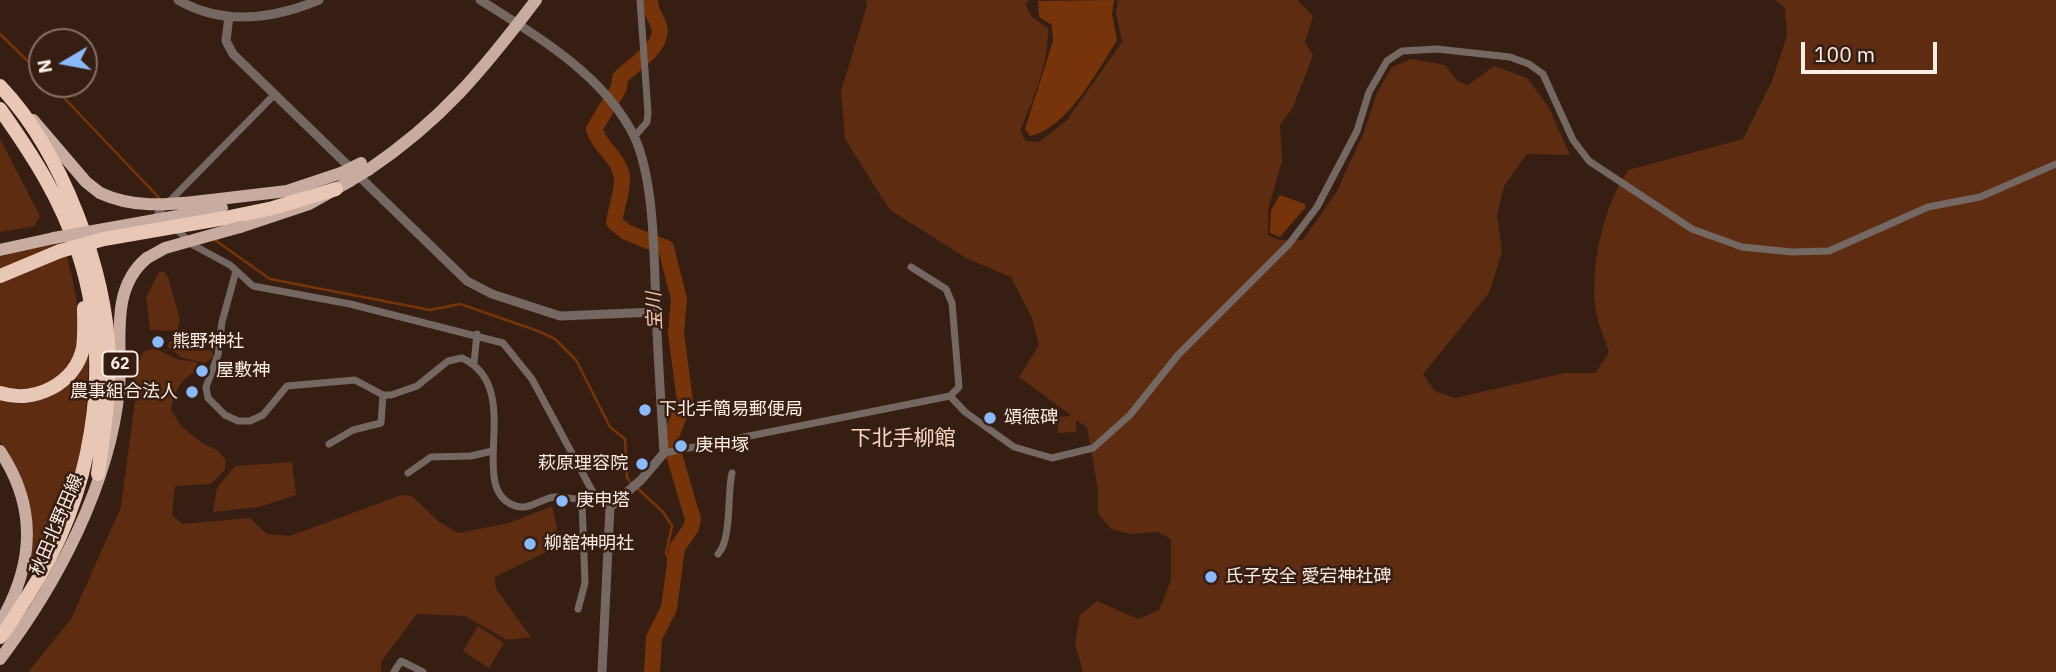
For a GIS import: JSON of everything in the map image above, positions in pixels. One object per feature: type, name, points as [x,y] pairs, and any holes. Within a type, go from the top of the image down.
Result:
[{"type":"highway","points":[[4,91],[49,156],[75,208],[91,251],[102,295],[109,358],[108,392],[98,474]]},
{"type":"highway","points":[[0,109],[53,192],[79,253],[89,295],[96,385],[89,452],[58,542],[38,581],[0,637]]},
{"type":"highway","points":[[0,275],[57,244],[104,239],[223,213],[282,205],[335,189]]},
{"type":"highway","points":[[0,393],[21,397],[44,393],[61,383],[79,358],[83,348],[84,314],[79,253]]},
{"type":"main road","name":"62","points":[[223,213],[301,193],[365,167],[481,70],[536,0]]},
{"type":"main road","points":[[4,91],[100,193],[120,202],[146,206],[211,200],[288,191],[345,177]]},
{"type":"main road","name":"62","points":[[98,474],[114,428],[119,388],[120,315],[130,276],[146,258],[165,248],[309,204],[335,189],[345,177]]},
{"type":"main road","points":[[0,250],[57,244]]},
{"type":"main road","points":[[0,451],[19,487],[27,521],[28,549],[19,581],[0,623]]},
{"type":"main road","name":"秋田北野田線","points":[[0,659],[49,588],[79,527],[98,474]]},
{"type":"street","points":[[178,0],[192,8],[229,16],[275,15],[319,0]]},
{"type":"street","points":[[480,0],[518,24],[598,87],[634,136],[644,164],[652,232],[666,453]]},
{"type":"street","points":[[634,136],[647,122],[640,0]]},
{"type":"street","points":[[229,16],[225,34],[227,47],[467,281],[492,293],[560,316],[656,312]]},
{"type":"street","points":[[950,396],[965,412],[1014,447],[1052,458],[1093,448],[1130,415],[1178,355],[1289,244],[1317,206],[1357,131],[1369,92],[1381,71],[1387,61],[1402,51],[1437,49],[1510,57],[1529,64],[1543,74],[1573,140],[1589,161],[1692,229],[1742,247],[1792,252],[1829,251],[1928,207],[1980,197],[2056,164]]},
{"type":"street","points":[[274,95],[158,213],[193,245],[220,258],[253,286],[351,304],[477,334],[503,343],[519,359],[596,498],[610,507]]},
{"type":"street","points":[[602,672],[610,507],[631,490],[666,453],[893,405],[950,396],[959,387],[952,303],[946,289],[911,267]]},
{"type":"street","points":[[236,271],[222,323],[218,355],[206,387],[208,398],[225,415],[238,421],[250,421],[263,415],[287,386],[355,380],[383,395],[405,392],[448,361],[462,358],[474,363]]},
{"type":"street","points":[[477,334],[474,363],[493,396],[496,416],[492,451],[499,491],[513,506],[530,506],[552,497],[582,502],[596,498]]},
{"type":"street","points":[[329,444],[354,430],[381,423],[383,395]]},
{"type":"street","points":[[408,473],[431,457],[471,456],[492,451]]},
{"type":"street","points":[[718,554],[722,550],[728,518],[732,473]]},
{"type":"street","points":[[578,608],[585,583],[582,502]]},
{"type":"street","points":[[394,672],[401,662],[423,672]]},
{"type":"shaded area","points":[[866,0],[1030,0],[1025,4],[1032,17],[1048,28],[1048,41],[1039,81],[1020,131],[1026,141],[1039,142],[1067,120],[1122,42],[1116,13],[1118,0],[1297,0],[1313,16],[1305,43],[1313,55],[1293,107],[1280,125],[1282,161],[1268,210],[1268,235],[1279,240],[1303,240],[1337,191],[1364,132],[1377,93],[1392,67],[1411,59],[1445,65],[1457,81],[1468,85],[1494,66],[1527,78],[1548,106],[1570,155],[1527,154],[1504,186],[1497,215],[1502,252],[1489,293],[1423,374],[1435,391],[1455,398],[1565,373],[1595,373],[1609,353],[1596,311],[1594,294],[1597,257],[1605,219],[1619,184],[1628,170],[1743,139],[1772,81],[1787,36],[1785,8],[1775,0],[2056,0],[2056,672],[1083,672],[1075,644],[1080,615],[1097,601],[1138,619],[1159,610],[1171,580],[1171,539],[1157,532],[1130,534],[1111,529],[1098,513],[1098,490],[1087,427],[1076,420],[1076,432],[1058,433],[1058,417],[1072,416],[1019,377],[1039,345],[1032,318],[1011,277],[968,259],[890,210],[845,139],[841,91],[867,6]]},
{"type":"shaded area","points":[[1114,0],[1112,14],[1117,40],[1101,67],[1080,97],[1057,122],[1030,136],[1025,129],[1053,41],[1052,25],[1039,17],[1038,1]]},
{"type":"shaded area","points":[[0,139],[40,216],[34,226],[0,232]]},
{"type":"shaded area","points":[[1280,195],[1305,204],[1305,208],[1280,237],[1270,233],[1271,210]]},
{"type":"shaded area","points":[[53,241],[55,246],[0,269],[0,257]]},
{"type":"shaded area","points":[[66,253],[78,313],[75,353],[67,370],[53,383],[32,391],[0,388],[0,282]]},
{"type":"shaded area","points":[[159,272],[164,272],[168,277],[180,320],[177,331],[150,330],[146,297]]},
{"type":"shaded area","points":[[90,338],[84,443],[71,492],[42,563],[31,559],[33,531],[27,496],[0,441],[0,398],[36,396],[60,390],[76,373]]},
{"type":"shaded area","points":[[177,340],[180,347],[190,351],[211,350],[215,357],[204,363],[181,357],[168,347],[169,342]]},
{"type":"shaded area","points":[[154,348],[179,360],[193,361],[204,367],[182,383],[171,410],[181,426],[202,443],[217,450],[225,459],[225,470],[211,484],[175,486],[172,515],[182,524],[250,518],[267,534],[290,536],[401,495],[412,496],[438,521],[458,533],[509,523],[552,506],[557,528],[548,551],[495,577],[496,589],[531,637],[507,640],[465,616],[417,614],[381,662],[381,672],[28,672],[71,619],[121,507],[135,401],[135,372],[143,352]]},
{"type":"shaded area","points":[[292,462],[296,495],[259,507],[213,512],[217,488],[235,466]]},
{"type":"shaded area","points":[[478,626],[504,643],[489,668],[463,651]]},
{"type":"waterway","name":"宝川","points":[[650,0],[659,26],[657,41],[646,55],[620,78],[619,88],[594,129],[617,164],[622,177],[614,222],[626,232],[666,248],[679,299],[676,333],[685,401],[671,436],[693,519],[691,528],[677,548],[669,608],[654,638],[652,672]]},
{"type":"waterway","points":[[0,34],[28,61]]},
{"type":"waterway","points":[[64,98],[162,201]]},
{"type":"waterway","points":[[215,240],[270,279],[430,310],[460,304],[555,339],[576,360],[610,427],[625,439],[627,478],[631,483]]},
{"type":"waterway","points":[[636,487],[663,512],[672,526],[666,553],[673,571]]},
{"type":"place","name":"熊野神社","points":[[158,342]]},
{"type":"place","name":"屋敷神","points":[[202,371]]},
{"type":"place","name":"農事組合法人","points":[[192,392]]},
{"type":"place","name":"下北手簡易郵便局","points":[[645,410]]},
{"type":"place","name":"頌徳碑","points":[[990,418]]},
{"type":"place","name":"庚申塚","points":[[681,446]]},
{"type":"place","name":"萩原理容院","points":[[642,464]]},
{"type":"place","name":"庚申塔","points":[[562,501]]},
{"type":"place","name":"柳舘神明社","points":[[530,544]]},
{"type":"place","name":"氏子安全 愛宕神社碑","points":[[1211,577]]},
{"type":"district","name":"下北手柳館","points":[[903,439]]}]
